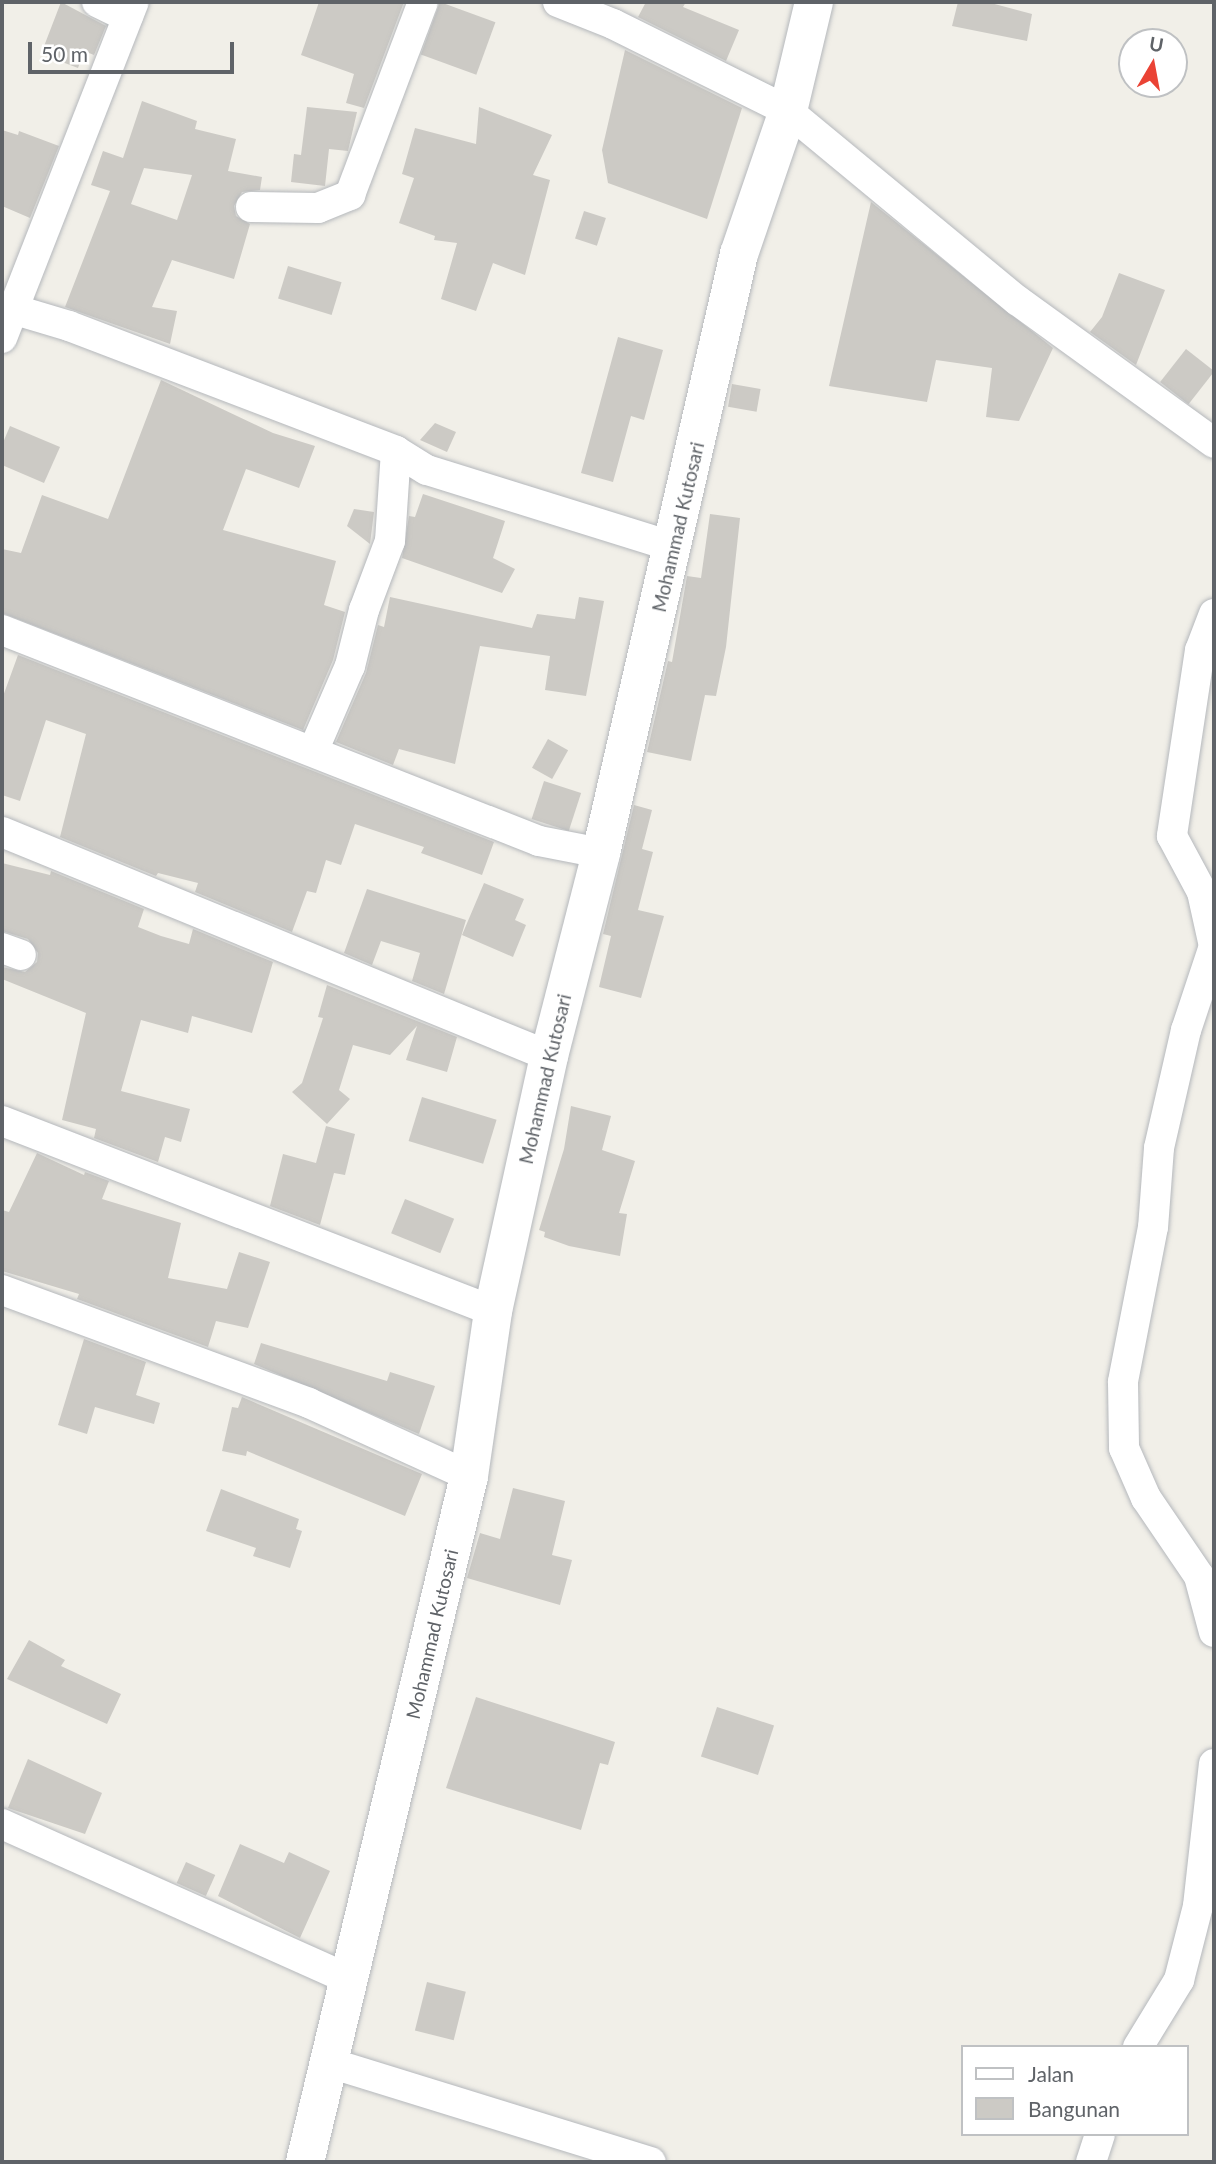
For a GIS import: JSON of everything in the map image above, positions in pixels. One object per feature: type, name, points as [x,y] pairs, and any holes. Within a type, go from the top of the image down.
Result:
[{"type":"street","points":[[2,338],[131,10],[97,2]]},
{"type":"street","points":[[251,207],[318,208],[350,195],[423,2]]},
{"type":"street","points":[[558,2],[613,24],[788,111],[1018,301],[1214,443]]},
{"type":"street","name":"Mohammad Kutosari","points":[[305,2162],[469,1476],[493,1311],[549,1056],[674,547],[739,254],[788,111],[814,2]]},
{"type":"street","points":[[12,309],[69,326],[396,451],[427,470],[674,547]]},
{"type":"street","points":[[314,749],[350,666],[364,610],[390,541],[396,451]]},
{"type":"street","points":[[1214,614],[1200,650],[1172,836],[1202,892],[1214,946],[1186,1030],[1159,1148],[1153,1227],[1123,1382],[1124,1448],[1146,1498],[1199,1576],[1214,1632]]},
{"type":"street","points":[[2,629],[314,749],[539,841],[601,853]]},
{"type":"street","points":[[2,832],[549,1056]]},
{"type":"street","points":[[2,1121],[493,1311]]},
{"type":"street","points":[[2,1290],[309,1403],[469,1476]]},
{"type":"street","points":[[1139,2045],[1179,1980],[1198,1906],[1214,1764]]},
{"type":"street","points":[[2,1824],[349,1979]]},
{"type":"street","points":[[327,2062],[651,2162]]},
{"type":"street","points":[[1091,2162],[1099,2136]]},
{"type":"building","points":[[61,2],[106,26],[94,55],[84,51],[78,68],[41,54]]},
{"type":"building","points":[[319,2],[404,2],[364,108],[346,103],[354,74],[301,55]]},
{"type":"building","points":[[440,2],[495,22],[476,75],[421,55]]},
{"type":"building","points":[[646,2],[686,2],[683,7],[739,30],[726,61],[638,17]]},
{"type":"building","points":[[958,2],[987,2],[1032,14],[1027,41],[952,26]]},
{"type":"building","points":[[625,50],[742,108],[707,219],[608,183],[602,150]]},
{"type":"building","points":[[142,101],[197,121],[195,129],[236,139],[228,171],[262,177],[260,190],[242,192],[234,206],[236,216],[250,224],[234,279],[172,260],[152,307],[177,311],[170,344],[65,307],[110,191],[91,185],[103,151],[123,158]],"holes":[[[144,168],[192,175],[177,220],[131,204]]]},
{"type":"building","points":[[307,107],[357,112],[348,151],[329,149],[325,186],[291,182],[294,154],[301,155]]},
{"type":"building","points":[[479,107],[552,135],[533,175],[550,180],[525,275],[493,263],[476,311],[441,299],[457,243],[434,240],[435,236],[399,223],[414,178],[402,174],[415,128],[476,144]]},
{"type":"building","points":[[2,130],[18,135],[19,131],[59,146],[30,218],[2,206]]},
{"type":"building","points":[[871,202],[1053,348],[1019,421],[986,417],[992,368],[936,360],[927,402],[829,386]]},
{"type":"building","points":[[584,211],[606,218],[597,246],[575,239]]},
{"type":"building","points":[[288,266],[342,282],[332,315],[278,299]]},
{"type":"building","points":[[1119,273],[1165,290],[1136,365],[1090,332],[1102,317]]},
{"type":"building","points":[[618,337],[663,350],[644,420],[631,416],[613,482],[581,473]]},
{"type":"building","points":[[1186,349],[1214,371],[1189,404],[1160,382]]},
{"type":"building","points":[[161,380],[273,433],[315,446],[299,488],[246,469],[223,530],[336,561],[324,605],[345,612],[333,660],[303,730],[2,613],[2,549],[21,553],[42,495],[108,519]]},
{"type":"building","points":[[732,384],[761,389],[757,412],[728,407]]},
{"type":"building","points":[[435,423],[456,432],[447,452],[420,440]]},
{"type":"building","points":[[10,426],[60,447],[44,483],[2,465],[2,445]]},
{"type":"building","points":[[423,494],[505,521],[493,558],[515,569],[502,593],[402,558],[409,516],[415,517]]},
{"type":"building","points":[[354,509],[374,512],[370,544],[347,526]]},
{"type":"building","points":[[710,514],[740,518],[726,647],[716,696],[705,695],[691,761],[647,752],[668,661],[672,662],[687,576],[701,578]]},
{"type":"building","points":[[390,597],[532,628],[537,614],[575,619],[579,597],[604,601],[586,696],[545,690],[550,656],[480,646],[455,764],[399,749],[393,765],[336,742],[366,673],[378,625],[384,627]]},
{"type":"building","points":[[18,655],[494,842],[482,875],[421,853],[424,847],[355,824],[341,865],[326,860],[316,893],[307,891],[292,932],[195,892],[198,883],[158,873],[156,876],[60,837],[86,734],[46,720],[20,801],[2,795],[2,699]]},
{"type":"building","points":[[548,739],[568,750],[552,779],[532,768]]},
{"type":"building","points":[[544,781],[581,793],[569,831],[532,819]]},
{"type":"building","points":[[634,805],[652,810],[642,849],[653,852],[638,910],[664,916],[641,998],[599,987],[611,936],[603,934]]},
{"type":"building","points":[[2,863],[50,875],[51,871],[144,909],[138,927],[161,936],[189,944],[193,929],[273,962],[252,1033],[192,1016],[188,1033],[141,1020],[121,1091],[190,1109],[181,1142],[165,1137],[158,1162],[94,1138],[96,1129],[62,1120],[86,1013],[2,979],[2,967],[25,972],[37,962],[38,953],[28,939],[2,931]]},
{"type":"building","points":[[484,883],[524,899],[515,920],[526,925],[513,957],[462,935]]},
{"type":"building","points":[[367,889],[466,920],[444,994],[412,981],[420,953],[381,941],[372,965],[344,953]]},
{"type":"building","points":[[327,985],[457,1037],[447,1072],[406,1060],[417,1026],[390,1055],[353,1045],[339,1090],[350,1099],[327,1124],[292,1092],[302,1083],[323,1018],[318,1017]]},
{"type":"building","points":[[422,1097],[497,1120],[483,1164],[409,1141]]},
{"type":"building","points":[[571,1106],[611,1116],[602,1150],[635,1161],[619,1213],[627,1214],[620,1256],[569,1246],[544,1237],[545,1232],[539,1230],[564,1149]]},
{"type":"building","points":[[326,1126],[355,1134],[345,1175],[334,1173],[320,1225],[270,1206],[283,1154],[316,1163]]},
{"type":"building","points":[[37,1153],[84,1175],[85,1172],[109,1181],[102,1199],[181,1223],[168,1278],[227,1289],[239,1252],[270,1262],[248,1328],[216,1321],[208,1347],[77,1299],[79,1294],[2,1271],[2,1210],[9,1212]]},
{"type":"building","points":[[405,1199],[454,1219],[440,1253],[391,1233]]},
{"type":"building","points":[[84,1339],[146,1362],[136,1395],[160,1403],[154,1424],[95,1407],[87,1434],[58,1425]]},
{"type":"building","points":[[261,1343],[387,1381],[390,1372],[435,1386],[419,1434],[254,1364]]},
{"type":"building","points":[[242,1397],[422,1474],[405,1516],[247,1451],[246,1456],[222,1451],[232,1407],[238,1408]]},
{"type":"building","points":[[513,1488],[565,1501],[552,1555],[572,1560],[560,1605],[467,1578],[480,1533],[500,1539]]},
{"type":"building","points":[[221,1489],[299,1519],[296,1529],[302,1531],[290,1568],[253,1556],[256,1548],[206,1531]]},
{"type":"building","points":[[29,1640],[65,1660],[61,1666],[121,1694],[107,1724],[7,1679]]},
{"type":"building","points":[[476,1697],[615,1742],[608,1765],[600,1763],[581,1830],[446,1788]]},
{"type":"building","points":[[717,1707],[774,1726],[758,1775],[701,1756]]},
{"type":"building","points":[[28,1759],[102,1793],[85,1834],[8,1808]]},
{"type":"building","points":[[240,1844],[284,1863],[289,1852],[330,1871],[300,1938],[218,1896]]},
{"type":"building","points":[[186,1862],[215,1875],[206,1896],[177,1883]]},
{"type":"building","points":[[427,1982],[466,1992],[454,2040],[415,2031]]}]
